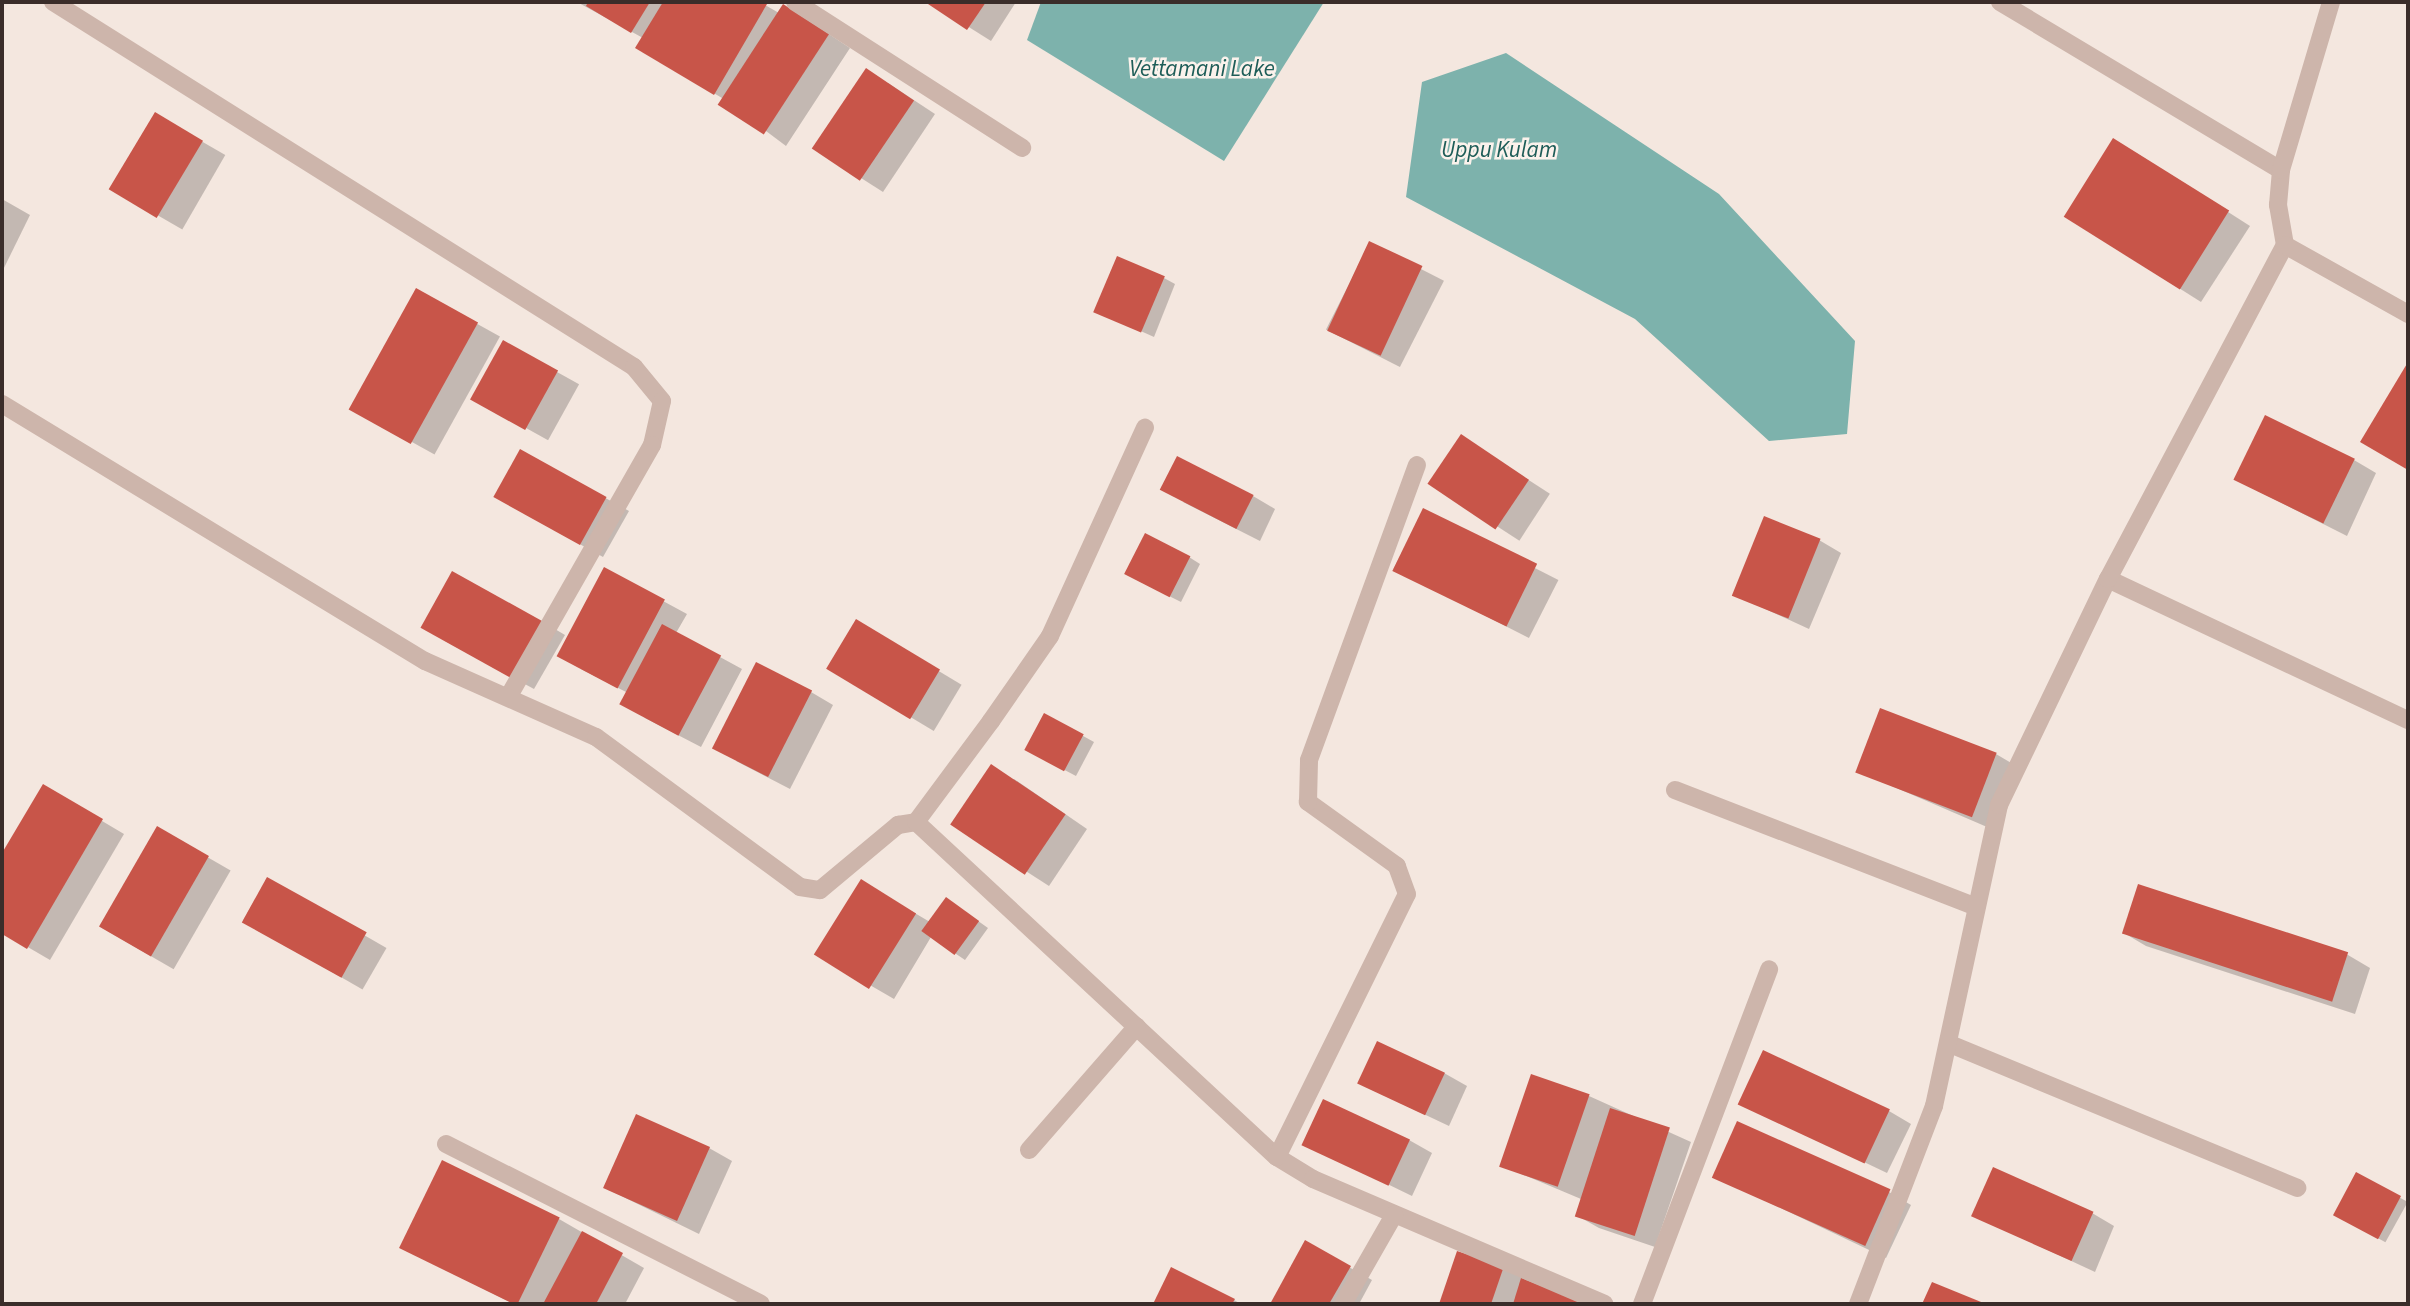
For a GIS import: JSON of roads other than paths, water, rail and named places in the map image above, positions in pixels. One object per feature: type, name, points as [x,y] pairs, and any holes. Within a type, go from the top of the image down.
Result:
[{"type":"street","points":[[53,2],[634,367],[662,401],[652,445],[509,696]]},
{"type":"street","points":[[795,2],[1022,148]]},
{"type":"street","points":[[2000,2],[2281,170]]},
{"type":"street","points":[[1858,1304],[1934,1106],[1950,1044],[1974,906],[1999,805],[2108,579],[2285,245],[2278,205],[2281,170],[2331,2]]},
{"type":"street","points":[[2285,245],[2408,314]]},
{"type":"street","points":[[2,404],[425,661],[509,696],[596,737],[800,887],[820,890],[898,825],[916,822],[1050,636],[1145,428]]},
{"type":"street","points":[[1277,1157],[1407,894],[1397,866],[1308,802],[1309,760],[1418,465]]},
{"type":"street","points":[[2108,579],[2408,720]]},
{"type":"street","points":[[1675,790],[1974,906]]},
{"type":"street","points":[[916,822],[1277,1157],[1313,1179],[1604,1304]]},
{"type":"street","points":[[1642,1304],[1769,969]]},
{"type":"street","points":[[1029,1150],[1137,1026]]},
{"type":"street","points":[[1950,1044],[2297,1188]]},
{"type":"street","points":[[446,1144],[761,1304]]},
{"type":"street","points":[[1343,1304],[1394,1215]]},
{"type":"water","name":"Vettamani Lake","points":[[1041,2],[1324,2],[1224,161],[1027,40]]},
{"type":"water","name":"Uppu Kulam","points":[[1506,53],[1719,194],[1855,341],[1847,434],[1769,441],[1635,319],[1406,197],[1422,82]]}]
